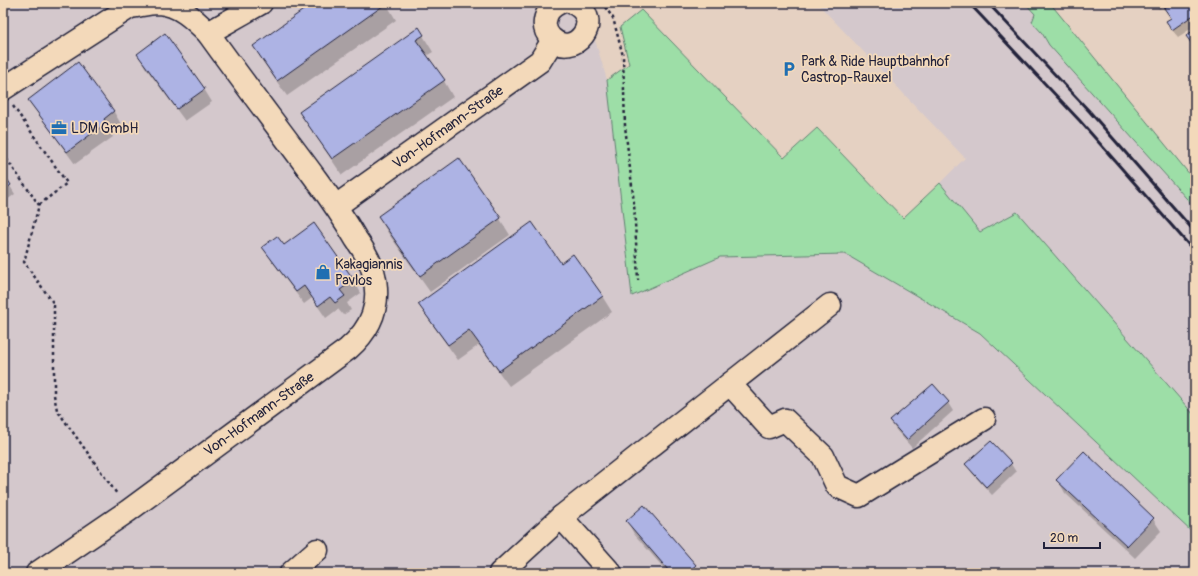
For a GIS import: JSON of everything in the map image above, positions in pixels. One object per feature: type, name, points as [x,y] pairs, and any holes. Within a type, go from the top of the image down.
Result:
[{"type":"street","name":"Von-Hofmann-Straße","points":[[8,98],[130,7],[159,3],[171,5],[189,15],[208,33],[336,206],[367,256],[373,271],[376,288],[374,316],[358,340],[348,349],[128,511],[37,573]]},
{"type":"street","points":[[208,33],[261,3]]},
{"type":"street","points":[[559,3],[551,8],[547,14],[545,28],[548,35],[553,40],[559,44],[566,45],[579,41],[587,30],[588,23],[583,10],[573,3]]},
{"type":"street","name":"Von-Hofmann-Straße","points":[[336,206],[540,61],[553,40]]},
{"type":"street","points":[[500,573],[561,517],[830,305]]},
{"type":"street","points":[[730,384],[769,427],[785,420],[823,456],[837,486],[859,496],[984,419]]},
{"type":"street","points":[[561,517],[611,573]]},
{"type":"street","points":[[291,573],[317,550]]},
{"type":"path","points":[[602,3],[613,18],[623,56],[625,126],[634,203],[638,280]]},
{"type":"path","points":[[8,98],[67,183],[39,205],[24,262],[54,304],[54,395],[57,410],[128,511]]},
{"type":"path","points":[[3,154],[39,205]]},
{"type":"shaded area","points":[[3,3],[584,3],[607,80],[632,296],[720,257],[845,254],[980,333],[1195,535],[1195,573],[3,573]]},
{"type":"shaded area","points":[[817,3],[1025,3],[1035,14],[1032,22],[1042,33],[1049,45],[1195,208],[1195,416],[1017,212],[980,232],[940,183],[965,158]]},
{"type":"green space","points":[[1025,3],[1050,3],[1195,181],[1195,208],[1049,45],[1042,33],[1032,22],[1035,14]]},
{"type":"green space","points":[[641,10],[784,158],[817,128],[903,218],[940,183],[980,232],[1017,212],[1195,416],[1195,535],[980,333],[845,254],[720,257],[632,296],[607,80],[629,64],[620,27]]},
{"type":"building","points":[[313,3],[387,3],[277,81],[253,46]]},
{"type":"building","points":[[1161,3],[1172,3],[1164,8]]},
{"type":"building","points":[[1172,3],[1195,3],[1195,14],[1172,30],[1166,21],[1171,18],[1164,8]]},
{"type":"building","points":[[419,27],[424,35],[416,40],[445,80],[332,159],[299,112]]},
{"type":"building","points":[[1195,29],[1195,48],[1186,36]]},
{"type":"building","points":[[165,33],[205,89],[177,109],[137,54]]},
{"type":"building","points":[[78,62],[114,111],[104,119],[106,123],[67,152],[28,100]]},
{"type":"building","points":[[459,158],[501,218],[420,276],[378,216]]},
{"type":"building","points":[[3,173],[11,185],[3,191]]},
{"type":"building","points":[[532,222],[561,263],[573,254],[603,296],[499,371],[469,330],[448,345],[418,304]]},
{"type":"building","points":[[314,223],[354,280],[340,290],[345,296],[335,303],[330,297],[318,306],[304,286],[296,292],[262,247],[277,236],[284,245]]},
{"type":"building","points":[[933,384],[949,402],[907,440],[890,421]]},
{"type":"building","points":[[991,441],[1012,463],[986,487],[965,464]]},
{"type":"building","points":[[1084,451],[1154,518],[1127,546],[1056,480]]},
{"type":"building","points":[[644,505],[696,565],[687,573],[668,573],[669,571],[626,521]]},
{"type":"railway","points":[[969,3],[1080,121],[1195,252]]},
{"type":"railway","points":[[988,3],[1090,112],[1195,232]]},
{"type":"place","name":"Park & Ride Hauptbahnhof Castrop-Rauxel","points":[[789,69]]},
{"type":"place","name":"LDM GmbH","points":[[59,128]]},
{"type":"place","name":"Kakagiannis Pavlos","points":[[323,272]]}]
